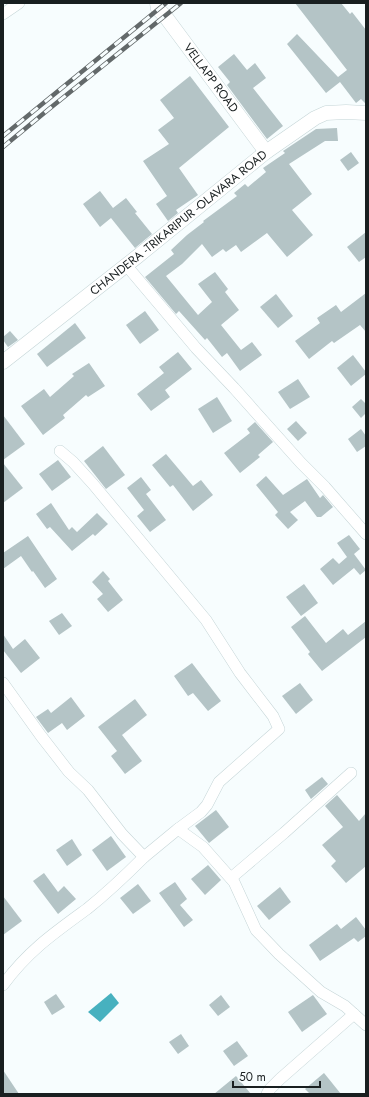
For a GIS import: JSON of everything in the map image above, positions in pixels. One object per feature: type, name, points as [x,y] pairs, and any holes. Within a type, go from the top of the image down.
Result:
[{"type":"main road","name":"VELLAPP ROAD","points":[[157,3],[158,9],[165,16],[266,152]]},
{"type":"main road","name":"CHANDERA -TRIKARIPUR -OLAVARA ROAD","points":[[3,362],[266,152],[314,118],[326,113],[366,113]]},
{"type":"street","points":[[3,14],[19,3]]},
{"type":"street","points":[[126,265],[196,348],[301,463],[325,487],[366,534]]},
{"type":"street","points":[[3,985],[31,952],[60,927],[88,908],[121,880],[144,857],[201,812],[207,805],[219,782],[279,729],[272,716],[240,673],[206,620],[93,484],[60,450]]},
{"type":"street","points":[[3,683],[69,772],[88,790],[122,834],[144,857]]},
{"type":"street","points":[[231,878],[351,773]]},
{"type":"street","points":[[178,829],[203,847],[231,878],[256,930],[279,954],[321,992],[345,1006],[366,1025]]},
{"type":"street","points":[[267,1094],[280,1079],[354,1014]]},
{"type":"water","points":[[111,993],[119,1003],[100,1022],[88,1012]]},
{"type":"building","points":[[295,3],[341,3],[350,14],[352,12],[366,30],[366,104],[361,99],[356,103],[340,82],[326,93],[287,44],[297,34],[338,77],[347,70]]},
{"type":"building","points":[[234,54],[247,70],[255,63],[266,78],[253,88],[283,126],[267,139],[227,85],[230,82],[218,67]]},
{"type":"building","points":[[190,76],[229,127],[179,168],[198,195],[176,210],[178,213],[168,221],[156,204],[167,196],[143,161],[169,144],[158,130],[174,118],[160,100]]},
{"type":"building","points":[[337,128],[338,141],[325,141],[289,164],[312,194],[292,210],[313,235],[287,257],[267,233],[241,252],[236,245],[226,252],[223,249],[212,257],[202,244],[182,264],[166,276],[198,315],[212,302],[198,284],[215,272],[228,289],[225,292],[239,310],[221,325],[241,350],[252,342],[262,355],[240,371],[227,353],[222,357],[207,338],[205,340],[179,311],[176,314],[145,277],[174,254],[171,250],[187,235],[237,196],[234,193],[245,184],[248,187],[266,172],[263,168],[285,153],[283,151],[316,129]]},
{"type":"building","points":[[351,152],[359,163],[348,171],[340,160]]},
{"type":"building","points":[[100,191],[113,208],[126,198],[137,212],[135,213],[152,234],[135,248],[111,218],[100,227],[83,204]]},
{"type":"building","points":[[366,232],[366,257],[359,262],[347,247]]},
{"type":"building","points":[[366,293],[366,332],[360,325],[334,343],[332,341],[309,359],[295,341],[320,323],[317,318],[336,305],[341,312]]},
{"type":"building","points":[[276,294],[293,316],[278,328],[260,307]]},
{"type":"building","points":[[145,311],[159,330],[140,344],[126,325]]},
{"type":"building","points":[[75,323],[86,338],[47,367],[37,354]]},
{"type":"building","points":[[10,331],[18,340],[8,347],[3,340],[3,337]]},
{"type":"building","points":[[178,352],[192,369],[165,390],[170,397],[151,411],[137,394],[164,373],[159,367]]},
{"type":"building","points":[[353,355],[366,374],[351,386],[337,368]]},
{"type":"building","points":[[89,363],[105,386],[88,397],[86,395],[63,415],[65,418],[43,435],[21,406],[44,389],[50,397],[74,376],[72,374]]},
{"type":"building","points":[[298,379],[310,397],[290,409],[278,392]]},
{"type":"building","points":[[217,397],[232,421],[213,433],[198,409]]},
{"type":"building","points":[[361,399],[366,404],[366,413],[361,418],[352,407]]},
{"type":"building","points":[[3,415],[25,444],[3,460]]},
{"type":"building","points":[[296,421],[307,433],[298,441],[287,429]]},
{"type":"building","points":[[255,422],[273,442],[258,455],[260,457],[240,473],[224,453],[250,433],[247,429]]},
{"type":"building","points":[[361,429],[366,436],[366,446],[357,452],[348,439]]},
{"type":"building","points":[[103,446],[125,475],[106,489],[84,461]]},
{"type":"building","points":[[166,454],[193,486],[201,480],[213,495],[193,511],[173,485],[170,487],[152,465]]},
{"type":"building","points":[[58,460],[71,477],[52,491],[39,474]]},
{"type":"building","points":[[3,463],[23,488],[3,503]]},
{"type":"building","points":[[266,476],[283,495],[307,479],[320,498],[323,495],[333,507],[321,517],[317,517],[305,501],[290,512],[298,520],[288,529],[275,515],[278,512],[256,485]]},
{"type":"building","points":[[141,477],[151,490],[146,494],[166,520],[150,532],[137,516],[144,510],[127,488]]},
{"type":"building","points":[[51,503],[69,530],[72,527],[77,532],[97,513],[108,524],[95,536],[93,534],[72,551],[50,527],[47,529],[36,514]]},
{"type":"building","points":[[349,535],[360,549],[354,554],[366,570],[360,575],[354,568],[333,585],[320,569],[333,558],[339,564],[347,557],[337,543]]},
{"type":"building","points":[[28,536],[57,579],[45,588],[21,556],[3,569],[3,553]]},
{"type":"building","points":[[103,571],[110,579],[108,581],[123,600],[108,612],[97,599],[103,594],[92,582]]},
{"type":"building","points":[[304,584],[318,603],[301,616],[286,597]]},
{"type":"building","points":[[62,613],[72,626],[59,635],[49,621]]},
{"type":"building","points":[[305,616],[326,643],[343,629],[348,635],[366,621],[366,637],[322,671],[308,654],[310,652],[291,627]]},
{"type":"building","points":[[3,634],[13,649],[25,639],[40,658],[21,673],[3,650]]},
{"type":"building","points":[[192,663],[221,701],[208,711],[193,693],[188,696],[174,676]]},
{"type":"building","points":[[300,683],[313,700],[296,714],[282,696]]},
{"type":"building","points":[[71,697],[85,716],[67,730],[62,723],[48,733],[36,717],[48,709],[51,713]]},
{"type":"building","points":[[135,699],[147,715],[122,735],[142,761],[125,774],[111,756],[117,751],[98,727]]},
{"type":"building","points":[[322,777],[328,784],[311,799],[305,790]]},
{"type":"building","points":[[337,795],[359,821],[366,813],[366,866],[346,883],[331,866],[336,861],[322,845],[343,827],[325,806]]},
{"type":"building","points":[[216,810],[229,827],[209,843],[195,826]]},
{"type":"building","points":[[111,836],[126,857],[107,871],[92,850]]},
{"type":"building","points":[[72,839],[82,855],[67,866],[56,850]]},
{"type":"building","points":[[208,865],[221,880],[205,895],[191,879]]},
{"type":"building","points":[[44,873],[58,892],[64,886],[76,899],[58,914],[33,881]]},
{"type":"building","points":[[175,882],[187,899],[180,905],[193,920],[184,927],[159,893]]},
{"type":"building","points":[[138,884],[151,901],[133,914],[120,898]]},
{"type":"building","points":[[280,887],[291,902],[269,920],[257,906]]},
{"type":"building","points":[[3,896],[22,921],[3,935]]},
{"type":"building","points":[[356,917],[366,930],[366,936],[358,942],[354,938],[320,961],[309,945],[337,924],[341,929]]},
{"type":"building","points":[[56,994],[65,1007],[52,1015],[44,1002]]},
{"type":"building","points":[[221,995],[230,1007],[218,1016],[209,1005]]},
{"type":"building","points":[[313,995],[327,1014],[302,1032],[288,1012]]},
{"type":"building","points":[[181,1034],[189,1046],[178,1054],[169,1042]]},
{"type":"building","points":[[237,1041],[248,1056],[234,1066],[223,1051]]},
{"type":"building","points":[[3,1070],[19,1094],[3,1094]]},
{"type":"building","points":[[324,1073],[341,1094],[310,1094],[305,1089]]},
{"type":"building","points":[[236,1076],[251,1094],[214,1094]]},
{"type":"railway","points":[[3,136],[166,3]]},
{"type":"railway","points":[[3,147],[181,3]]}]
